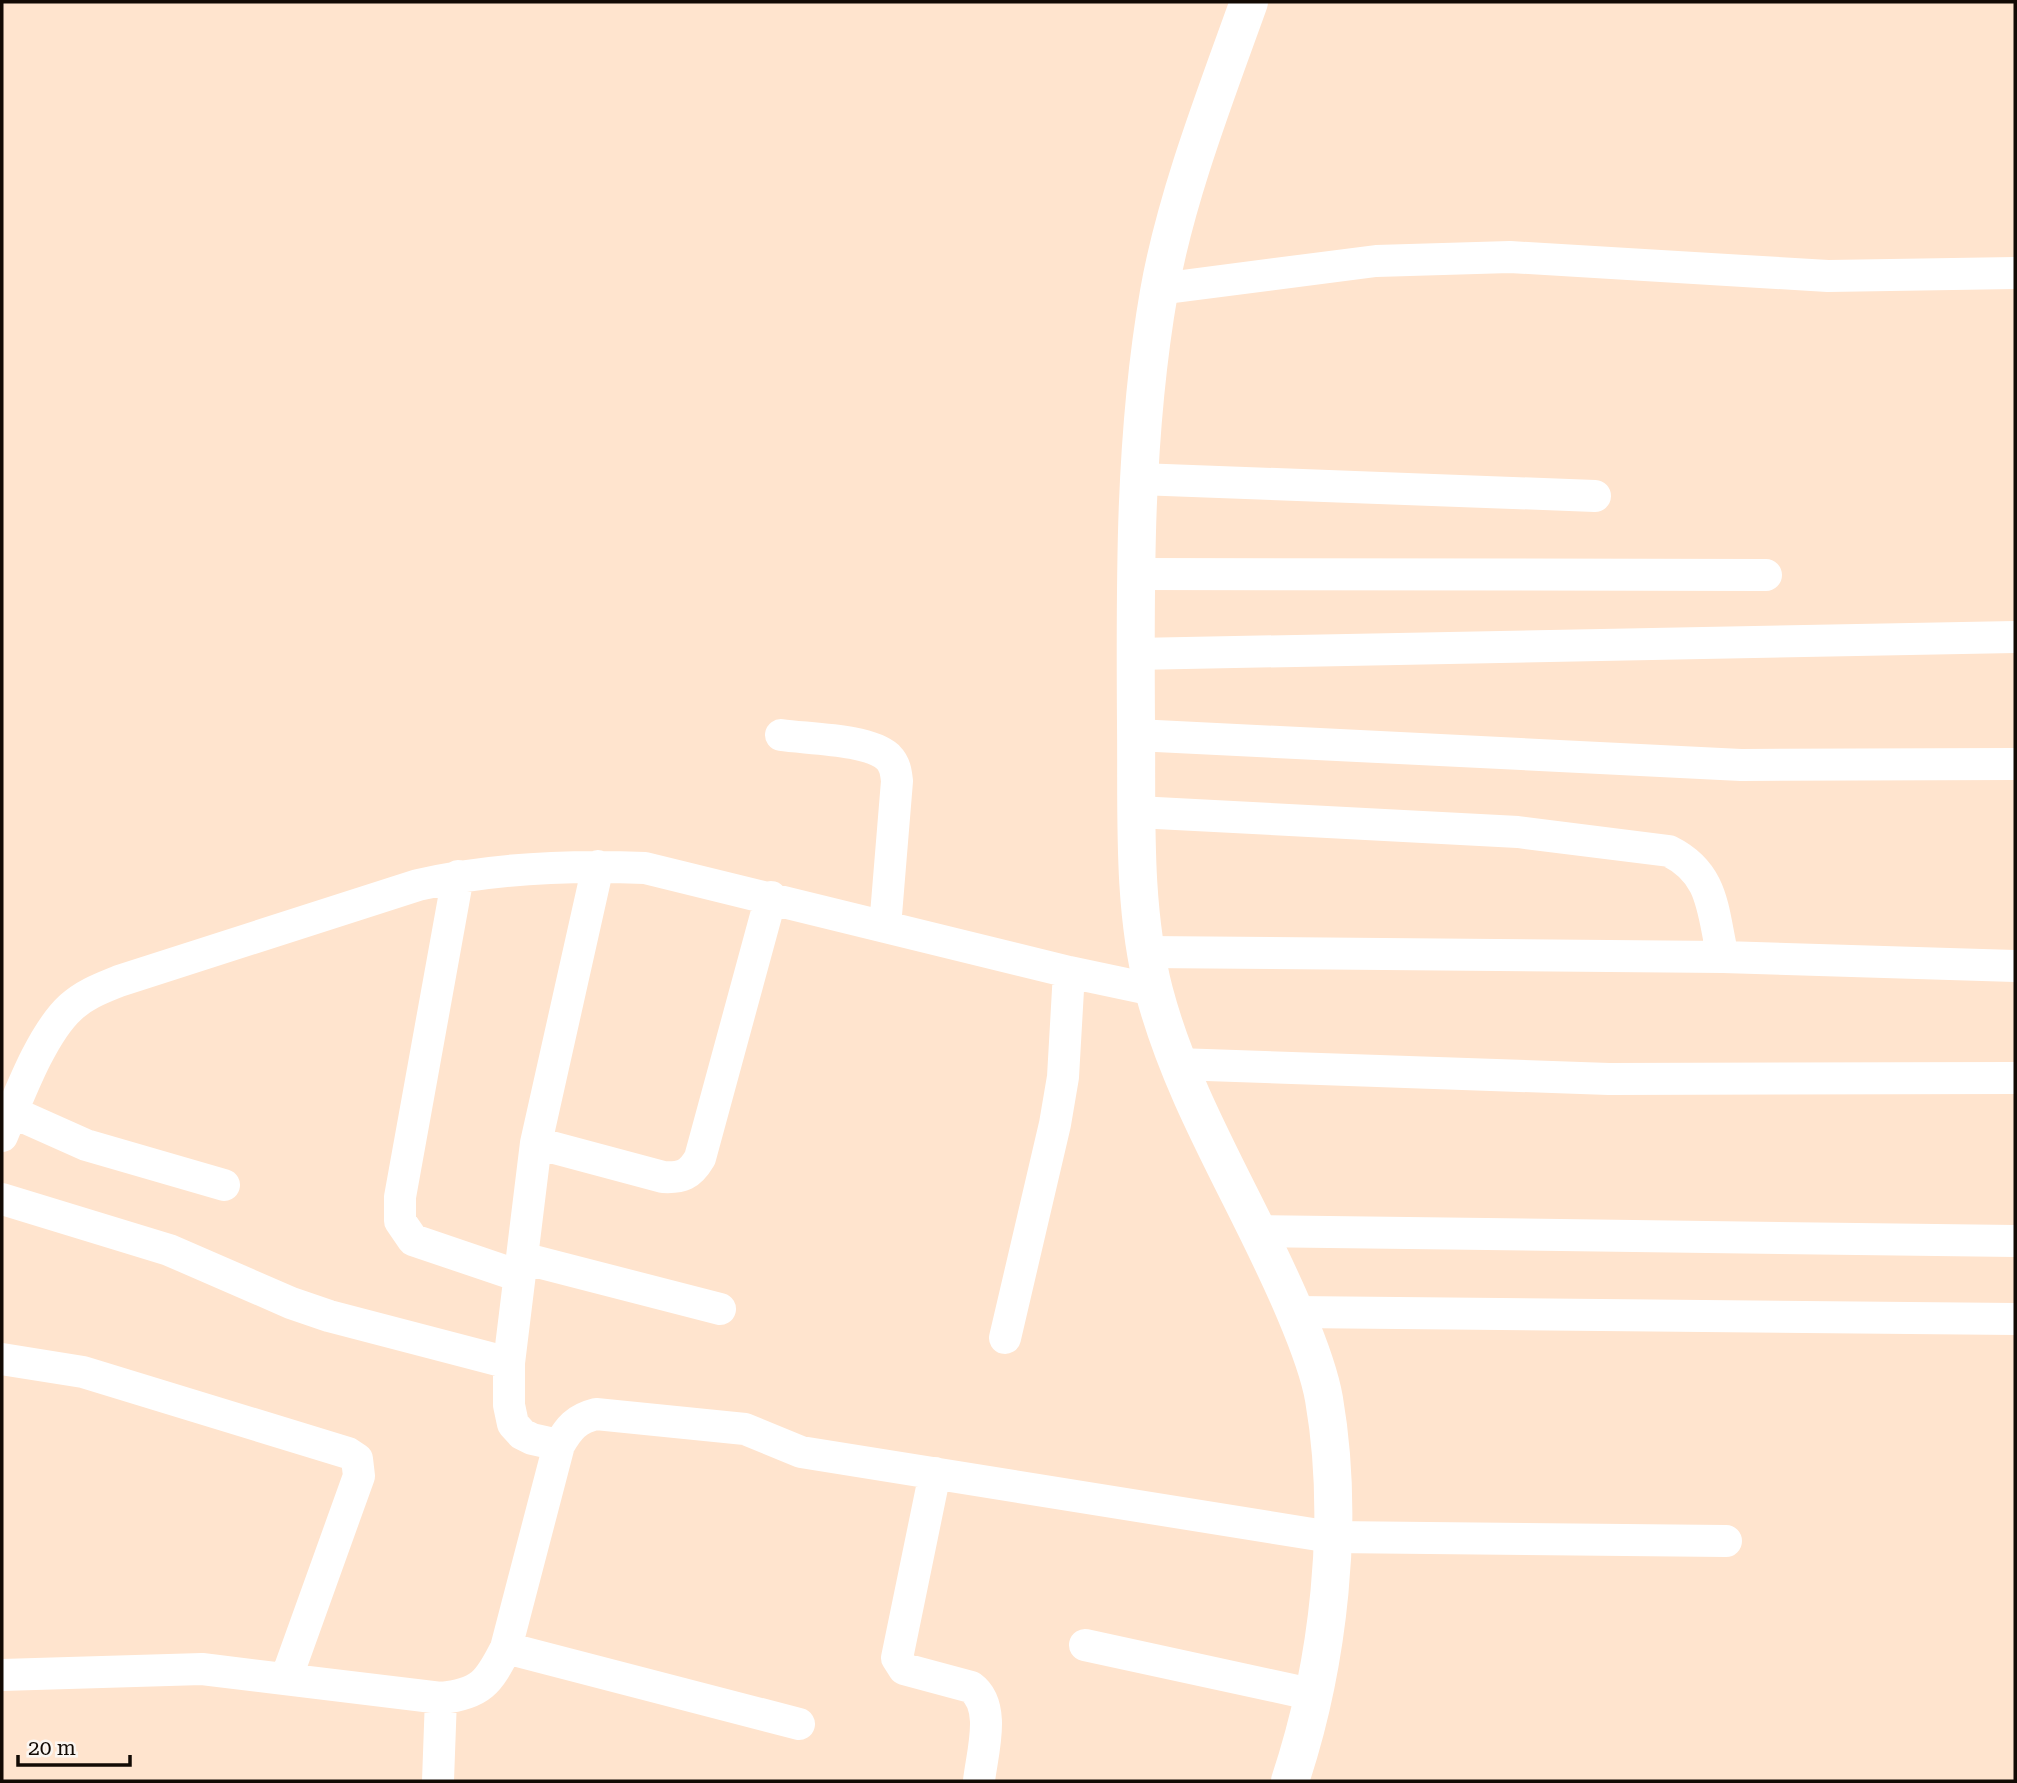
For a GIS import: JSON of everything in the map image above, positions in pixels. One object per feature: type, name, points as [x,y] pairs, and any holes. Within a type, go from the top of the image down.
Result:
[{"type":"street","points":[[1249,2],[1197,148],[1159,289],[1141,428],[1135,574],[1137,812],[1139,884],[1146,952],[1154,990],[1177,1065],[1295,1312],[1323,1394],[1335,1488],[1331,1537],[1315,1695],[1290,1781]]},
{"type":"street","points":[[1159,289],[1376,261],[1510,257],[1828,276],[2015,273]]},
{"type":"street","points":[[1139,479],[1595,496]]},
{"type":"street","points":[[1135,574],[1766,575]]},
{"type":"street","points":[[1135,654],[2015,637]]},
{"type":"street","points":[[781,735],[871,748],[886,755],[894,765],[897,782],[885,927]]},
{"type":"street","points":[[1136,735],[1741,765],[2015,764]]},
{"type":"street","points":[[1137,812],[1518,832],[1669,851],[1688,861],[1700,873],[1708,892],[1723,957]]},
{"type":"street","points":[[224,1185],[7,1124],[52,1031],[69,1009],[86,995],[184,960],[418,885],[458,876],[598,866],[645,868],[1069,972],[1154,990]]},
{"type":"street","points":[[559,1445],[532,1439],[522,1434],[513,1424],[509,1405],[509,1363],[536,1143],[598,866]]},
{"type":"street","points":[[458,876],[400,1197],[400,1221],[413,1240],[521,1267],[720,1309]]},
{"type":"street","points":[[536,1143],[663,1177],[680,1178],[692,1171],[700,1158],[771,897]]},
{"type":"street","points":[[1146,952],[1723,957],[2015,966]]},
{"type":"street","points":[[1005,1338],[1055,1124],[1063,1077],[1069,972]]},
{"type":"street","points":[[1177,1065],[1609,1079],[2015,1078]]},
{"type":"street","points":[[2,1199],[170,1250],[280,1298],[328,1315],[509,1363]]},
{"type":"street","points":[[1256,1231],[2015,1241]]},
{"type":"street","points":[[1295,1312],[2015,1318]]},
{"type":"street","points":[[2,1359],[83,1372],[348,1453],[357,1459],[359,1476],[286,1679]]},
{"type":"street","points":[[2,1675],[189,1669],[440,1698],[477,1691],[493,1675],[506,1648],[559,1445],[569,1427],[582,1418],[596,1414],[745,1429],[801,1452],[1331,1537],[1726,1541]]},
{"type":"street","points":[[935,1473],[897,1658],[904,1669],[971,1687],[980,1694],[985,1703],[985,1716],[979,1781]]},
{"type":"street","points":[[1085,1645],[1315,1695]]},
{"type":"street","points":[[506,1648],[799,1724]]},
{"type":"street","points":[[438,1781],[440,1698]]}]
